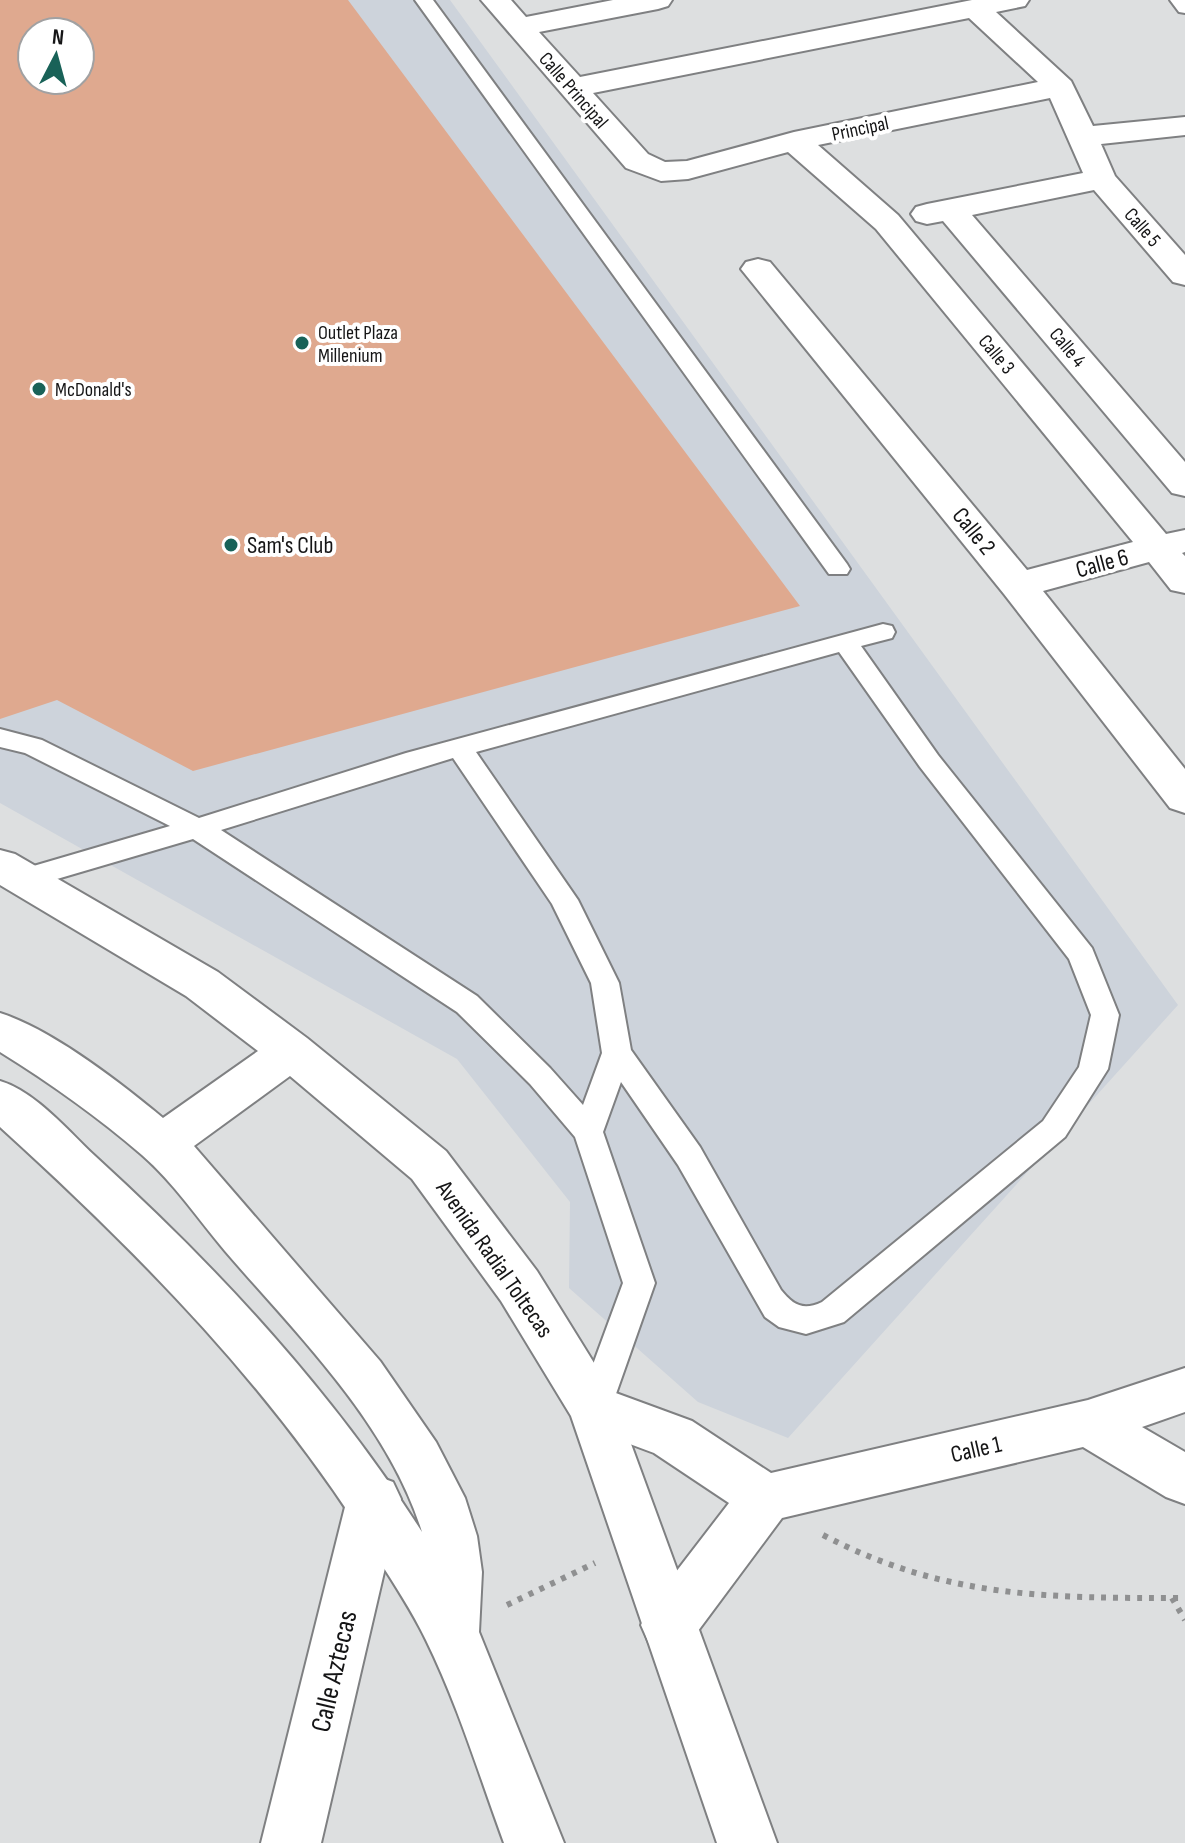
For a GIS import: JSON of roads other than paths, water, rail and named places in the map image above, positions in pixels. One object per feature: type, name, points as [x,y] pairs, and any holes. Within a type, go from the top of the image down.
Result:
[{"type":"street","name":"Calle Principal","points":[[495,0],[637,161],[661,172]]},
{"type":"street","points":[[518,27],[658,0]]},
{"type":"street","points":[[572,88],[1015,0]]},
{"type":"street","points":[[976,9],[1060,87]]},
{"type":"street","name":"Calle 5","points":[[1060,87],[1101,179],[1185,275]]},
{"type":"street","name":"Principal","points":[[661,172],[688,170],[794,141],[1060,87]]},
{"type":"street","points":[[1084,136],[1185,126]]},
{"type":"street","name":"Calle 3","points":[[794,141],[887,222],[1171,544],[1185,581]]},
{"type":"street","points":[[887,222],[1101,179]]},
{"type":"street","name":"Calle 4","points":[[950,209],[1185,485]]},
{"type":"street","name":"Calle 2","points":[[758,269],[1018,585],[1185,798]]},
{"type":"street","name":"Calle 6","points":[[1018,585],[1171,544]]},
{"type":"street","name":"Avenida Radial Toltecas","points":[[12,872],[202,984],[291,1051],[429,1165],[519,1286],[594,1408],[747,1843]]},
{"type":"street","points":[[0,1030],[82,1079],[162,1144],[393,1418],[433,1489],[450,1534],[456,1583],[451,1633]]},
{"type":"street","points":[[162,1144],[291,1051]]},
{"type":"street","points":[[0,1099],[120,1205],[215,1303],[294,1393],[374,1499],[451,1633],[534,1843]]},
{"type":"street","name":"Calle 1","points":[[765,1498],[1088,1423],[1185,1390]]},
{"type":"street","points":[[594,1408],[673,1437],[765,1498],[669,1625]]},
{"type":"street","points":[[1088,1423],[1185,1480]]},
{"type":"street","name":"Calle Aztecas","points":[[291,1843],[374,1499]]},
{"type":"lane","points":[[424,0],[838,569]]},
{"type":"lane","points":[[1179,0],[1185,8]]},
{"type":"lane","points":[[12,872],[197,828],[459,747],[883,632]]},
{"type":"lane","points":[[459,747],[564,900],[605,983],[617,1053],[689,1156],[770,1299],[779,1312],[797,1322],[818,1320],[833,1312],[1054,1129],[1093,1069],[1105,1015],[1082,955],[929,761],[845,642]]},
{"type":"lane","points":[[0,738],[33,746],[197,828],[467,1004],[540,1076],[588,1132],[639,1283],[594,1408]]},
{"type":"lane","points":[[588,1132],[617,1053]]},
{"type":"place","name":"Outlet Plaza Millenium","points":[[302,343]]},
{"type":"place","name":"McDonald's","points":[[39,389]]},
{"type":"place","name":"Sam's Club","points":[[231,545]]}]
